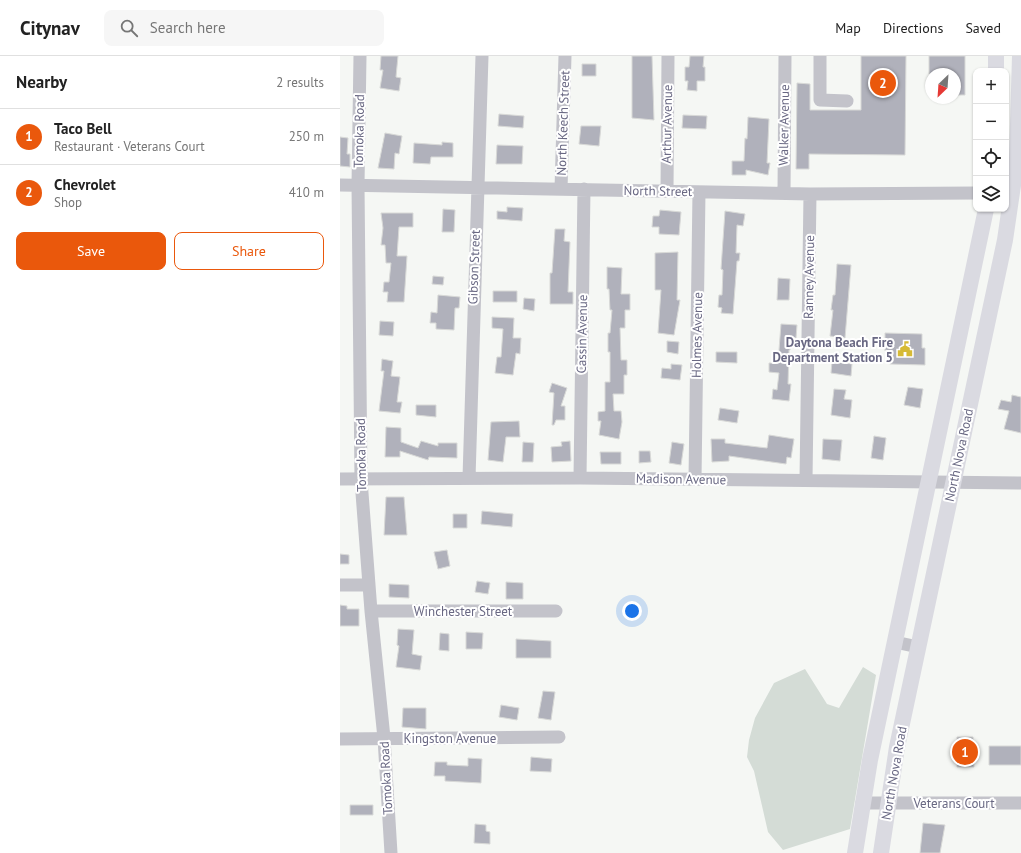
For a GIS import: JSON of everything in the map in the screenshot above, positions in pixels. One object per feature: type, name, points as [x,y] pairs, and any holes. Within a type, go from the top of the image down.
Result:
[{"type":"main road","points":[[996,56],[996,68]]},
{"type":"main road","name":"North Nova Road","points":[[881,853],[888,803],[918,647],[1005,240],[1013,191],[1020,123],[1020,56]]},
{"type":"main road","name":"North Nova Road","points":[[855,853],[862,803],[985,212]]},
{"type":"main road","points":[[999,212],[1005,240]]},
{"type":"street","name":"Tomoka Road","points":[[360,56],[358,186],[361,480],[368,585],[384,738],[391,853]]},
{"type":"street","name":"Gibson Street","points":[[469,478],[476,188],[482,56]]},
{"type":"street","name":"North Keech Street","points":[[561,189],[565,56]]},
{"type":"street","name":"Arthur Avenue","points":[[667,191],[668,56]]},
{"type":"street","name":"Walker Avenue","points":[[784,193],[785,56]]},
{"type":"street","points":[[820,56],[820,100],[847,101]]},
{"type":"street","name":"North Street","points":[[340,185],[810,194],[973,193]]},
{"type":"street","name":"Cassin Avenue","points":[[580,478],[584,189]]},
{"type":"street","name":"Holmes Avenue","points":[[695,479],[699,192]]},
{"type":"street","name":"Ranney Avenue","points":[[806,480],[810,194]]},
{"type":"street","name":"Madison Avenue","points":[[340,479],[580,478],[1021,483]]},
{"type":"street","points":[[340,585],[368,585]]},
{"type":"street","name":"Winchester Street","points":[[371,611],[556,611]]},
{"type":"street","points":[[895,642],[918,647]]},
{"type":"street","name":"Kingston Avenue","points":[[340,739],[559,738]]},
{"type":"street","name":"Veterans Court","points":[[862,803],[1021,803]]},
{"type":"shaded area","points":[[863,667],[876,675],[850,829],[783,850],[768,832],[754,771],[747,757],[749,740],[755,718],[774,683],[805,669],[827,704],[839,708]]},
{"type":"building","points":[[381,56],[398,56],[396,77],[401,78],[399,91],[380,88],[383,70],[380,70]]},
{"type":"building","points":[[632,56],[652,56],[654,120],[632,118]]},
{"type":"building","points":[[690,56],[704,56],[703,67],[705,67],[705,81],[697,81],[697,91],[687,90],[688,81],[685,81],[685,67],[689,67]]},
{"type":"building","points":[[861,56],[906,56],[905,155],[809,154],[809,169],[796,169],[797,83],[810,84],[810,110],[861,110]]},
{"type":"building","points":[[929,56],[965,56],[965,95],[961,95],[961,68],[929,68]]},
{"type":"building","points":[[582,64],[596,64],[596,76],[582,76]]},
{"type":"building","points":[[499,114],[524,116],[523,128],[498,126]]},
{"type":"building","points":[[683,115],[707,116],[706,129],[682,128]]},
{"type":"building","points":[[748,117],[769,119],[767,163],[770,163],[768,175],[746,170],[746,175],[732,175],[732,161],[744,161]]},
{"type":"building","points":[[581,126],[601,126],[599,146],[579,144]]},
{"type":"building","points":[[385,133],[402,136],[399,154],[395,153],[394,169],[378,168]]},
{"type":"building","points":[[340,137],[348,138],[347,154],[350,154],[350,167],[340,166]]},
{"type":"building","points":[[442,142],[453,143],[453,157],[431,157],[430,164],[413,163],[414,143],[442,145]]},
{"type":"building","points":[[497,145],[523,146],[522,164],[496,164]]},
{"type":"building","points":[[507,207],[523,208],[522,221],[497,219],[497,211],[507,212]]},
{"type":"building","points":[[443,209],[455,210],[454,232],[442,232]]},
{"type":"building","points":[[660,210],[681,212],[679,235],[659,234],[659,227],[652,227],[653,216],[659,216]]},
{"type":"building","points":[[725,211],[745,214],[743,226],[737,225],[736,253],[740,253],[739,261],[737,261],[733,314],[721,313],[722,308],[718,307],[719,295],[722,295],[723,270],[721,269]]},
{"type":"building","points":[[381,213],[413,213],[413,227],[399,227],[397,256],[407,256],[404,302],[387,302],[388,292],[383,292],[384,282],[389,282],[391,263],[386,263],[385,245],[381,245],[383,228]]},
{"type":"building","points":[[555,229],[565,229],[564,241],[570,242],[568,292],[573,292],[573,304],[550,304],[550,273],[552,273]]},
{"type":"building","points":[[678,252],[677,300],[680,300],[674,335],[658,333],[661,290],[655,290],[655,253]]},
{"type":"building","points":[[837,264],[851,265],[845,338],[830,336],[833,310],[831,310],[833,295],[835,295]]},
{"type":"building","points":[[607,267],[622,268],[621,294],[630,294],[630,310],[625,310],[625,328],[620,328],[621,360],[627,360],[627,375],[624,375],[624,394],[613,394],[614,411],[621,411],[622,422],[619,439],[599,435],[601,421],[598,421],[598,412],[605,411],[605,382],[610,382],[610,352],[608,352],[608,333],[610,333],[612,310],[610,310],[609,289],[607,289]]},
{"type":"building","points":[[433,276],[444,277],[443,285],[432,284]]},
{"type":"building","points":[[778,278],[790,279],[789,300],[777,300]]},
{"type":"building","points":[[493,291],[517,291],[517,302],[493,302]]},
{"type":"building","points":[[438,295],[460,297],[459,308],[455,308],[454,330],[436,329],[436,323],[430,323],[431,312],[437,313]]},
{"type":"building","points":[[524,298],[535,299],[534,311],[523,309]]},
{"type":"building","points":[[492,317],[514,318],[513,338],[521,338],[520,354],[516,353],[513,375],[495,373],[497,357],[501,357],[503,329],[492,328]]},
{"type":"building","points":[[380,321],[394,322],[393,336],[379,335]]},
{"type":"building","points":[[781,324],[797,325],[796,338],[791,338],[789,350],[788,384],[791,384],[789,401],[772,399],[773,389],[777,390],[779,373],[769,372],[769,363],[778,363]]},
{"type":"building","name":"Daytona Beach Fire Department Station 5","points":[[885,333],[922,334],[922,348],[925,348],[925,365],[890,364],[887,362],[887,350],[885,351]]},
{"type":"building","points":[[667,341],[679,342],[678,354],[667,352]]},
{"type":"building","points":[[716,352],[737,352],[737,363],[716,362]]},
{"type":"building","points":[[382,359],[393,361],[391,376],[400,377],[397,402],[402,402],[400,413],[379,411],[384,371],[381,371]]},
{"type":"building","points":[[832,361],[852,364],[851,376],[831,373]]},
{"type":"building","points":[[671,364],[682,365],[680,380],[661,378],[662,368],[671,369]]},
{"type":"building","points":[[552,383],[567,388],[561,406],[565,406],[565,420],[556,420],[554,425],[552,425],[554,393],[549,392]]},
{"type":"building","points":[[908,387],[923,389],[920,408],[904,405]]},
{"type":"building","points":[[834,389],[846,390],[844,399],[852,400],[850,418],[831,415]]},
{"type":"building","points":[[1012,395],[1021,397],[1021,433],[1004,429],[1009,411],[998,409],[1001,400],[1011,402]]},
{"type":"building","points":[[416,405],[436,405],[436,417],[416,415]]},
{"type":"building","points":[[720,408],[739,411],[737,423],[718,420]]},
{"type":"building","points":[[519,421],[520,437],[506,437],[503,462],[488,460],[491,422]]},
{"type":"building","points":[[386,427],[401,428],[401,442],[418,448],[421,441],[438,446],[438,443],[457,443],[457,458],[429,457],[428,460],[400,451],[400,457],[385,457]]},
{"type":"building","points":[[769,435],[794,439],[791,458],[787,457],[786,464],[729,456],[729,461],[712,462],[711,439],[725,439],[725,443],[767,448]]},
{"type":"building","points":[[874,436],[886,438],[883,460],[871,458]]},
{"type":"building","points":[[823,439],[842,440],[840,461],[822,459]]},
{"type":"building","points":[[570,441],[571,461],[552,462],[551,447],[562,446],[561,442]]},
{"type":"building","points":[[523,442],[534,443],[533,462],[522,462]]},
{"type":"building","points":[[672,442],[684,444],[681,465],[669,463]]},
{"type":"building","points":[[639,451],[650,451],[651,462],[639,463]]},
{"type":"building","points":[[600,452],[621,452],[621,464],[601,464]]},
{"type":"building","points":[[386,497],[404,497],[407,535],[384,535]]},
{"type":"building","points":[[482,511],[513,514],[512,527],[481,524]]},
{"type":"building","points":[[453,514],[467,514],[467,528],[453,528]]},
{"type":"building","points":[[447,550],[450,566],[438,569],[434,552]]},
{"type":"building","points":[[340,554],[349,555],[349,564],[340,564]]},
{"type":"building","points":[[477,581],[490,583],[488,594],[475,592]]},
{"type":"building","points":[[506,582],[523,583],[523,599],[506,599]]},
{"type":"building","points":[[389,584],[409,585],[409,598],[389,597]]},
{"type":"building","points":[[340,605],[347,606],[347,609],[359,609],[359,626],[340,626]]},
{"type":"building","points":[[398,629],[414,630],[412,654],[422,656],[420,670],[396,667],[399,646],[397,645]]},
{"type":"building","points":[[466,632],[483,633],[482,649],[466,649]]},
{"type":"building","points":[[440,633],[449,634],[449,651],[439,650]]},
{"type":"building","points":[[516,639],[551,641],[551,658],[516,658]]},
{"type":"building","points":[[543,691],[555,692],[551,720],[538,718]]},
{"type":"building","points":[[501,705],[519,708],[517,720],[499,717]]},
{"type":"building","points":[[403,708],[426,708],[426,729],[402,727]]},
{"type":"building","points":[[957,737],[973,737],[974,767],[957,767]]},
{"type":"building","points":[[989,746],[1021,746],[1021,765],[989,765]]},
{"type":"building","points":[[531,757],[552,759],[551,772],[530,771]]},
{"type":"building","points":[[468,758],[482,759],[481,783],[445,781],[445,776],[434,776],[435,762],[447,762],[447,765],[468,766]]},
{"type":"building","points":[[350,805],[373,805],[373,815],[350,815]]},
{"type":"building","points":[[923,823],[945,825],[940,853],[920,853]]},
{"type":"building","points":[[475,824],[486,825],[486,831],[490,832],[490,844],[474,843]]},
{"type":"place","name":"Chevrolet","points":[[883,83]]},
{"type":"place","name":"Daytona Beach Fire Department Station 5","points":[[905,349]]},
{"type":"place","name":"Taco Bell","points":[[965,752]]}]
